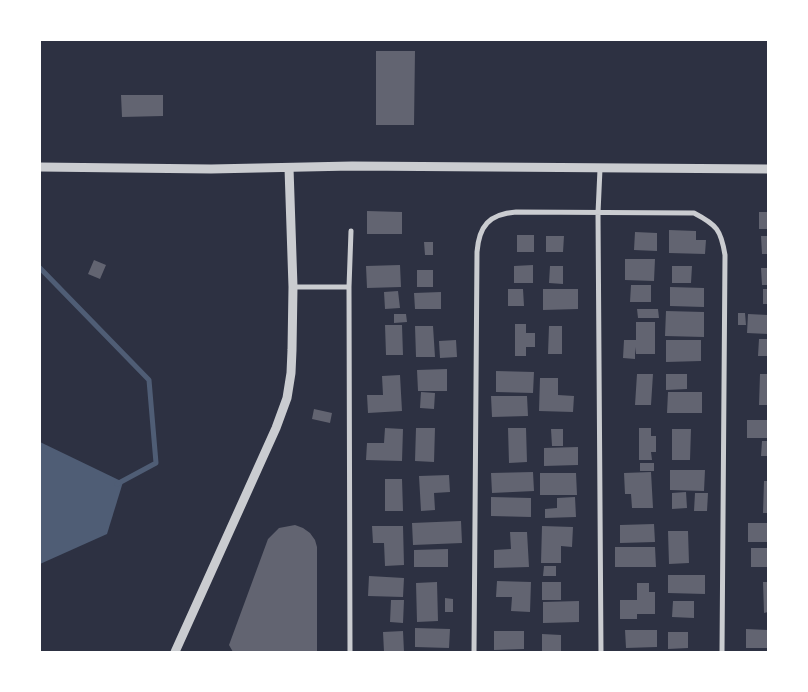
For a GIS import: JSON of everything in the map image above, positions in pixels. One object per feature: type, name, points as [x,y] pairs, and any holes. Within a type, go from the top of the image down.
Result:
[{"type":"street","points":[[40,166],[211,169],[352,166],[768,169]]},
{"type":"street","points":[[175,652],[276,428],[286,398],[291,373],[293,287],[289,168]]},
{"type":"street","points":[[600,169],[598,213],[601,652]]},
{"type":"street","points":[[474,652],[478,240],[482,228],[493,218],[503,213],[694,213],[712,222],[722,237],[725,255],[722,652]]},
{"type":"street","points":[[350,652],[349,287],[351,231]]},
{"type":"street","points":[[293,287],[349,287]]},
{"type":"water","points":[[40,442],[123,482],[107,534],[40,564]]},
{"type":"building","points":[[376,51],[415,51],[414,125],[376,125]]},
{"type":"building","points":[[121,95],[163,95],[163,116],[122,117]]},
{"type":"building","points":[[367,211],[402,212],[402,234],[367,234]]},
{"type":"building","points":[[759,212],[768,212],[768,229],[759,229]]},
{"type":"building","points":[[669,230],[696,231],[696,240],[706,240],[705,254],[669,253]]},
{"type":"building","points":[[635,232],[657,233],[657,251],[634,250]]},
{"type":"building","points":[[517,235],[534,235],[534,252],[517,252]]},
{"type":"building","points":[[546,236],[564,236],[563,252],[546,252]]},
{"type":"building","points":[[761,236],[768,236],[768,254],[762,254]]},
{"type":"building","points":[[424,242],[433,242],[433,255],[425,255]]},
{"type":"building","points":[[625,259],[655,259],[654,281],[625,280]]},
{"type":"building","points":[[94,260],[106,265],[100,279],[88,274]]},
{"type":"building","points":[[400,265],[401,287],[367,288],[366,266]]},
{"type":"building","points":[[533,265],[533,283],[514,283],[514,266]]},
{"type":"building","points":[[550,266],[563,266],[563,284],[549,283]]},
{"type":"building","points":[[672,266],[692,266],[691,283],[672,283]]},
{"type":"building","points":[[761,268],[768,268],[768,285],[762,285]]},
{"type":"building","points":[[417,270],[433,270],[433,287],[417,287]]},
{"type":"building","points":[[631,285],[651,285],[651,302],[630,302]]},
{"type":"building","points":[[670,287],[704,288],[704,307],[670,306]]},
{"type":"building","points":[[508,289],[523,289],[524,306],[508,306]]},
{"type":"building","points":[[543,289],[578,289],[578,309],[543,310]]},
{"type":"building","points":[[763,289],[768,289],[768,304],[763,304]]},
{"type":"building","points":[[398,291],[400,308],[385,309],[384,292]]},
{"type":"building","points":[[441,292],[441,309],[415,309],[414,293]]},
{"type":"building","points":[[637,309],[658,309],[659,318],[638,318]]},
{"type":"building","points":[[666,311],[704,312],[704,337],[665,336]]},
{"type":"building","points":[[738,313],[745,313],[746,325],[738,325]]},
{"type":"building","points":[[394,314],[406,314],[407,322],[394,323]]},
{"type":"building","points":[[748,314],[768,315],[768,334],[747,333]]},
{"type":"building","points":[[636,322],[655,322],[655,354],[636,354],[635,347],[635,359],[623,358],[624,340],[636,340]]},
{"type":"building","points":[[515,324],[526,324],[526,333],[535,333],[535,347],[526,347],[526,356],[515,356]]},
{"type":"building","points":[[385,325],[402,325],[403,355],[386,355]]},
{"type":"building","points":[[415,326],[433,326],[435,357],[416,357]]},
{"type":"building","points":[[549,326],[562,326],[562,354],[548,354]]},
{"type":"building","points":[[759,339],[768,339],[768,356],[758,356]]},
{"type":"building","points":[[456,340],[457,357],[440,358],[439,341]]},
{"type":"building","points":[[666,340],[701,340],[701,361],[666,362]]},
{"type":"building","points":[[447,369],[447,391],[418,391],[417,370]]},
{"type":"building","points":[[496,371],[534,372],[533,393],[496,392]]},
{"type":"building","points":[[637,374],[653,374],[651,405],[635,405]]},
{"type":"building","points":[[666,374],[687,374],[687,389],[666,390]]},
{"type":"building","points":[[760,374],[768,374],[768,405],[759,405]]},
{"type":"building","points":[[400,375],[402,411],[368,413],[367,395],[383,395],[382,376]]},
{"type":"building","points":[[540,378],[558,378],[558,395],[574,396],[573,412],[539,411]]},
{"type":"building","points":[[421,392],[435,393],[434,409],[420,408]]},
{"type":"building","points":[[668,392],[702,392],[702,413],[667,413]]},
{"type":"building","points":[[491,396],[527,396],[528,416],[492,417]]},
{"type":"building","points":[[314,409],[332,413],[330,423],[312,419]]},
{"type":"building","points":[[747,420],[768,420],[768,438],[747,438]]},
{"type":"building","points":[[385,428],[403,429],[402,461],[366,460],[367,443],[384,443]]},
{"type":"building","points":[[416,428],[435,428],[434,462],[415,461]]},
{"type":"building","points":[[508,428],[526,428],[527,462],[509,463]]},
{"type":"building","points":[[639,428],[651,428],[651,436],[656,436],[656,452],[651,452],[652,460],[639,460]]},
{"type":"building","points":[[551,429],[563,429],[563,446],[552,446]]},
{"type":"building","points":[[672,429],[691,429],[690,460],[672,460]]},
{"type":"building","points":[[762,441],[768,441],[768,456],[761,456]]},
{"type":"building","points":[[578,447],[578,465],[544,466],[544,448]]},
{"type":"building","points":[[640,463],[654,463],[654,471],[640,471]]},
{"type":"building","points":[[670,470],[705,470],[704,491],[670,490]]},
{"type":"building","points":[[533,472],[534,491],[492,493],[491,473]]},
{"type":"building","points":[[651,472],[653,508],[632,508],[631,494],[625,494],[624,473]]},
{"type":"building","points":[[540,473],[576,473],[577,495],[540,495]]},
{"type":"building","points":[[449,475],[450,492],[434,493],[435,510],[421,511],[419,476]]},
{"type":"building","points":[[385,479],[402,479],[403,511],[385,511]]},
{"type":"building","points":[[764,481],[768,481],[768,513],[763,513]]},
{"type":"building","points":[[686,492],[687,508],[672,509],[672,493]]},
{"type":"building","points":[[695,493],[708,493],[707,511],[694,511]]},
{"type":"building","points":[[491,497],[531,498],[531,517],[491,516]]},
{"type":"building","points":[[575,497],[576,517],[545,518],[545,509],[557,508],[557,498]]},
{"type":"building","points":[[461,521],[462,543],[413,545],[412,523]]},
{"type":"building","points":[[748,523],[768,523],[768,542],[748,542]]},
{"type":"building","points":[[654,524],[655,542],[620,543],[620,525]]},
{"type":"building","points":[[295,525],[310,533],[317,547],[317,652],[233,652],[229,645],[268,539],[279,528]]},
{"type":"building","points":[[372,526],[403,526],[404,565],[385,566],[384,543],[373,543]]},
{"type":"building","points":[[542,526],[573,527],[572,547],[561,546],[561,563],[541,563]]},
{"type":"building","points":[[668,531],[688,531],[689,563],[669,564]]},
{"type":"building","points":[[510,532],[527,532],[529,567],[494,568],[494,550],[511,549]]},
{"type":"building","points":[[615,547],[655,547],[656,567],[615,567]]},
{"type":"building","points":[[751,548],[768,548],[768,567],[751,567]]},
{"type":"building","points":[[448,549],[448,567],[414,567],[414,550]]},
{"type":"building","points":[[544,566],[556,566],[556,576],[543,576]]},
{"type":"building","points":[[668,575],[705,575],[705,594],[668,593]]},
{"type":"building","points":[[369,576],[404,578],[403,597],[368,596]]},
{"type":"building","points":[[497,581],[531,582],[530,612],[511,611],[512,597],[496,597]]},
{"type":"building","points":[[437,582],[438,621],[417,622],[416,583]]},
{"type":"building","points":[[542,582],[561,582],[561,600],[542,600]]},
{"type":"building","points":[[763,582],[768,582],[768,612],[764,613]]},
{"type":"building","points":[[637,583],[649,583],[649,592],[655,592],[655,614],[637,614],[637,619],[620,619],[620,600],[637,600]]},
{"type":"building","points":[[445,598],[453,599],[453,612],[445,612]]},
{"type":"building","points":[[391,600],[404,600],[403,623],[390,622]]},
{"type":"building","points":[[579,601],[579,622],[543,623],[543,602]]},
{"type":"building","points":[[673,601],[694,601],[694,618],[672,617]]},
{"type":"building","points":[[415,628],[450,629],[449,648],[415,647]]},
{"type":"building","points":[[746,629],[768,630],[768,648],[746,648]]},
{"type":"building","points":[[625,630],[657,630],[657,647],[626,648]]},
{"type":"building","points":[[403,631],[404,652],[384,652],[383,632]]},
{"type":"building","points":[[494,631],[524,631],[524,649],[494,650]]},
{"type":"building","points":[[668,632],[688,632],[688,648],[668,649]]},
{"type":"building","points":[[542,634],[561,635],[561,652],[542,652]]},
{"type":"waterway","points":[[40,268],[149,380],[156,463],[117,484]]}]
